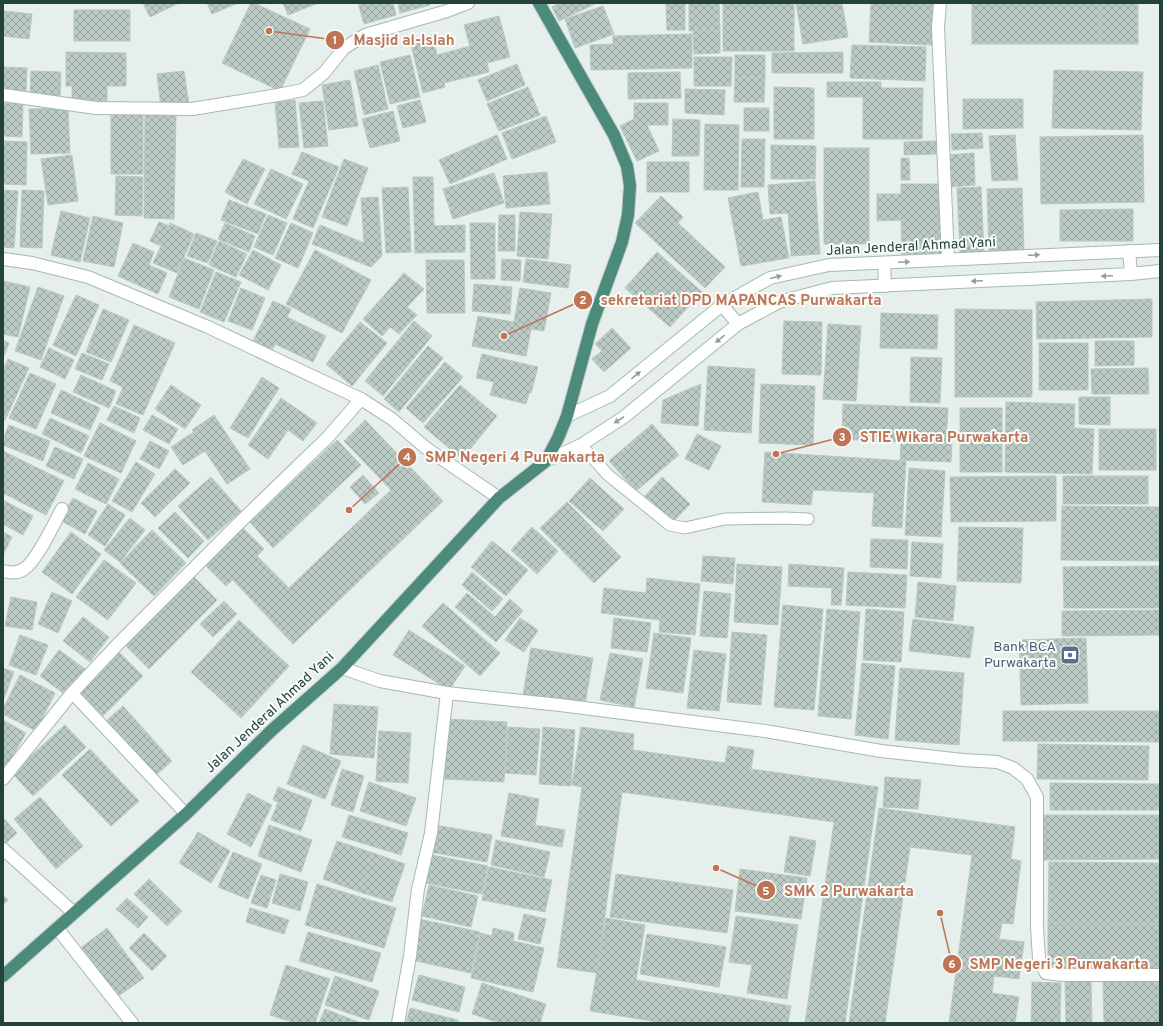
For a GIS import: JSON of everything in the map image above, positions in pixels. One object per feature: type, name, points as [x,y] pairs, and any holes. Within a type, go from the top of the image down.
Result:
[{"type":"highway","points":[[539,3],[614,136],[627,166],[630,186],[628,214],[622,242],[592,324],[567,416]]},
{"type":"highway","name":"Jalan Jenderal Ahmad Yani","points":[[3,976],[186,814],[272,730],[342,668],[499,498],[546,461],[567,416]]},
{"type":"street","points":[[3,95],[96,108],[192,109],[278,95],[303,90],[324,73],[344,48],[365,36],[447,11],[468,3]]},
{"type":"street","points":[[940,3],[938,27],[948,259]]},
{"type":"street","name":"Jalan Jenderal Ahmad Yani","points":[[567,416],[610,396],[722,305],[770,278],[829,264],[884,263],[1160,250]]},
{"type":"street","points":[[1129,251],[1131,274]]},
{"type":"street","points":[[3,260],[32,263],[88,277],[208,327],[361,399],[392,419],[426,448],[499,498]]},
{"type":"street","points":[[884,263],[885,286]]},
{"type":"street","name":"Jalan Jenderal Ahmad Yani","points":[[546,461],[580,445],[624,417],[738,324],[779,302],[832,288],[1131,274],[1160,271]]},
{"type":"street","points":[[722,305],[738,324]]},
{"type":"street","points":[[3,779],[72,692],[134,627],[328,437],[361,399]]},
{"type":"street","points":[[3,571],[13,573],[24,570],[30,564],[62,509]]},
{"type":"street","points":[[342,668],[380,681],[447,693],[560,705],[765,731],[881,751],[963,760],[997,762],[1013,768],[1027,779],[1036,797],[1039,959],[1046,973],[1063,975],[1160,975]]},
{"type":"street","points":[[398,1023],[410,956],[418,889],[431,833],[447,693]]},
{"type":"street","points":[[3,849],[74,913]]},
{"type":"street","points":[[57,928],[126,1020]]},
{"type":"lane","points":[[580,445],[608,475],[670,525],[685,528],[725,519],[808,519]]},
{"type":"lane","points":[[72,692],[186,814]]},
{"type":"building","points":[[143,3],[179,3],[150,17]]},
{"type":"building","points":[[207,3],[238,3],[212,14]]},
{"type":"building","points":[[251,3],[254,3],[310,29],[280,91],[222,63]]},
{"type":"building","points":[[283,3],[318,3],[288,15]]},
{"type":"building","points":[[358,3],[393,3],[396,15],[364,24]]},
{"type":"building","points":[[398,3],[429,3],[430,5],[400,13]]},
{"type":"building","points":[[561,3],[597,3],[559,21],[552,7]]},
{"type":"building","points":[[666,3],[685,3],[685,30],[667,30]]},
{"type":"building","points":[[689,3],[719,3],[720,31],[689,31]]},
{"type":"building","points":[[723,3],[794,3],[794,51],[723,51]]},
{"type":"building","points":[[796,3],[842,3],[848,37],[803,44]]},
{"type":"building","points":[[871,3],[934,4],[932,45],[869,42]]},
{"type":"building","points":[[972,3],[1101,3],[1101,44],[972,44]]},
{"type":"building","points":[[1101,3],[1138,3],[1138,44],[1101,44]]},
{"type":"building","points":[[603,6],[614,34],[575,48],[565,19]]},
{"type":"building","points":[[74,10],[130,10],[130,41],[74,41]]},
{"type":"building","points":[[3,11],[32,14],[29,39],[3,36]]},
{"type":"building","points":[[499,16],[510,57],[487,63],[489,72],[444,83],[445,87],[423,93],[410,41],[432,35],[437,55],[470,46],[464,25]]},
{"type":"building","points":[[693,31],[720,31],[720,53],[694,54]]},
{"type":"building","points":[[692,34],[692,68],[591,70],[590,45],[613,44],[613,36]]},
{"type":"building","points":[[852,45],[926,47],[925,81],[850,78]]},
{"type":"building","points":[[66,52],[126,53],[126,86],[107,86],[107,101],[72,101],[72,86],[66,86]]},
{"type":"building","points":[[843,52],[843,73],[772,73],[772,53]]},
{"type":"building","points":[[410,55],[420,97],[390,104],[380,62]]},
{"type":"building","points":[[735,55],[765,55],[765,78],[735,78]]},
{"type":"building","points":[[694,57],[732,57],[731,86],[694,86]]},
{"type":"building","points":[[517,64],[525,85],[487,101],[478,80]]},
{"type":"building","points":[[378,65],[388,109],[364,115],[354,71]]},
{"type":"building","points":[[3,67],[27,68],[26,91],[3,90]]},
{"type":"building","points":[[1054,70],[1143,72],[1141,130],[1052,128]]},
{"type":"building","points":[[31,71],[61,72],[60,97],[30,96]]},
{"type":"building","points":[[184,71],[189,105],[161,108],[157,74]]},
{"type":"building","points":[[680,72],[681,98],[628,99],[628,73]]},
{"type":"building","points":[[735,78],[765,78],[764,102],[734,102]]},
{"type":"building","points":[[350,80],[358,126],[329,130],[322,85]]},
{"type":"building","points":[[827,82],[881,82],[881,88],[923,88],[922,139],[863,139],[863,97],[827,97]]},
{"type":"building","points":[[528,87],[540,115],[499,131],[487,104]]},
{"type":"building","points":[[774,87],[814,88],[814,139],[774,139]]},
{"type":"building","points":[[685,89],[725,90],[724,115],[685,113]]},
{"type":"building","points":[[963,99],[1023,99],[1023,128],[963,129]]},
{"type":"building","points":[[295,100],[299,147],[279,148],[275,102]]},
{"type":"building","points":[[420,100],[426,122],[403,128],[397,106]]},
{"type":"building","points":[[323,101],[328,146],[304,148],[299,103]]},
{"type":"building","points":[[3,103],[23,104],[22,137],[3,136]]},
{"type":"building","points":[[634,103],[668,103],[668,125],[647,125],[659,151],[637,161],[620,126],[634,119]]},
{"type":"building","points":[[68,108],[70,153],[31,154],[29,109]]},
{"type":"building","points":[[744,108],[769,108],[769,131],[744,131]]},
{"type":"building","points":[[393,111],[400,141],[370,148],[362,119]]},
{"type":"building","points":[[111,113],[143,113],[143,174],[111,174]]},
{"type":"building","points":[[145,114],[176,114],[174,219],[144,218]]},
{"type":"building","points":[[546,116],[556,142],[512,159],[502,133]]},
{"type":"building","points":[[673,119],[700,120],[699,156],[672,156]]},
{"type":"building","points":[[705,124],[739,125],[738,190],[704,190]]},
{"type":"building","points":[[982,133],[983,148],[952,150],[951,134]]},
{"type":"building","points":[[497,135],[507,159],[450,184],[439,160]]},
{"type":"building","points":[[1015,135],[1018,180],[992,181],[989,136]]},
{"type":"building","points":[[1143,135],[1144,202],[1041,204],[1040,137]]},
{"type":"building","points":[[742,139],[765,139],[764,187],[741,187]]},
{"type":"building","points":[[3,141],[27,142],[26,185],[3,184]]},
{"type":"building","points":[[936,141],[936,154],[904,155],[904,142]]},
{"type":"building","points":[[771,145],[816,146],[815,179],[771,179]]},
{"type":"building","points":[[824,148],[869,148],[869,244],[824,244]]},
{"type":"building","points":[[302,152],[339,167],[313,228],[293,219],[309,181],[292,174]]},
{"type":"building","points":[[974,153],[975,185],[949,187],[947,155]]},
{"type":"building","points":[[72,155],[78,201],[48,205],[41,159]]},
{"type":"building","points":[[901,158],[909,158],[910,180],[901,180]]},
{"type":"building","points":[[243,159],[265,169],[247,204],[225,192]]},
{"type":"building","points":[[344,159],[368,168],[347,226],[322,217]]},
{"type":"building","points":[[647,162],[689,162],[689,192],[647,192]]},
{"type":"building","points":[[271,169],[303,184],[286,219],[254,204]]},
{"type":"building","points":[[547,172],[550,204],[506,208],[503,176]]},
{"type":"building","points":[[494,173],[504,203],[453,219],[443,189]]},
{"type":"building","points":[[116,176],[143,177],[142,216],[115,215]]},
{"type":"building","points":[[413,177],[433,177],[434,226],[465,225],[465,252],[415,253]]},
{"type":"building","points":[[815,181],[820,254],[791,256],[788,213],[770,214],[768,185]]},
{"type":"building","points":[[901,184],[943,184],[944,254],[902,255],[901,220],[877,221],[877,194],[901,194]]},
{"type":"building","points":[[408,187],[411,252],[386,253],[382,188]]},
{"type":"building","points":[[981,187],[984,252],[960,253],[957,188]]},
{"type":"building","points":[[1022,188],[1024,251],[989,252],[987,189]]},
{"type":"building","points":[[3,190],[18,191],[14,248],[3,247]]},
{"type":"building","points":[[22,190],[44,191],[42,248],[20,247]]},
{"type":"building","points":[[758,192],[763,220],[781,217],[789,258],[741,266],[728,198]]},
{"type":"building","points":[[661,196],[683,217],[678,223],[725,267],[705,288],[635,223]]},
{"type":"building","points":[[378,197],[382,256],[371,267],[312,244],[320,225],[364,243],[361,198]]},
{"type":"building","points":[[229,200],[266,214],[258,234],[221,220]]},
{"type":"building","points":[[1133,209],[1133,241],[1060,241],[1060,210]]},
{"type":"building","points":[[61,211],[90,218],[80,262],[51,255]]},
{"type":"building","points":[[520,212],[552,214],[548,259],[517,256]]},
{"type":"building","points":[[268,215],[287,223],[273,255],[254,247]]},
{"type":"building","points":[[499,215],[515,215],[515,251],[498,251]]},
{"type":"building","points":[[93,216],[123,223],[114,267],[83,261]]},
{"type":"building","points":[[159,222],[169,226],[170,223],[194,234],[177,273],[153,263],[161,246],[150,241]]},
{"type":"building","points":[[225,223],[255,236],[249,252],[218,239]]},
{"type":"building","points":[[291,223],[313,233],[298,268],[275,258]]},
{"type":"building","points":[[470,223],[495,223],[495,279],[471,279]]},
{"type":"building","points":[[196,233],[217,241],[208,263],[187,256]]},
{"type":"building","points":[[219,241],[247,254],[236,277],[209,265]]},
{"type":"building","points":[[133,243],[154,252],[149,265],[167,273],[158,294],[118,276]]},
{"type":"building","points":[[253,250],[281,265],[268,290],[239,275]]},
{"type":"building","points":[[315,250],[371,280],[342,333],[286,304]]},
{"type":"building","points":[[657,252],[702,292],[670,327],[625,288]]},
{"type":"building","points":[[184,258],[214,270],[199,309],[169,297]]},
{"type":"building","points":[[502,259],[521,260],[520,281],[501,280]]},
{"type":"building","points":[[526,259],[571,265],[568,288],[523,282]]},
{"type":"building","points":[[426,260],[464,260],[465,313],[427,313]]},
{"type":"building","points":[[216,272],[241,282],[224,322],[200,312]]},
{"type":"building","points":[[404,273],[424,289],[407,307],[417,315],[399,334],[390,327],[382,336],[363,319]]},
{"type":"building","points":[[3,281],[30,287],[18,337],[3,334]]},
{"type":"building","points":[[474,284],[512,287],[510,314],[472,311]]},
{"type":"building","points":[[38,287],[64,296],[41,360],[15,351]]},
{"type":"building","points":[[241,288],[265,298],[252,330],[228,321]]},
{"type":"building","points":[[520,288],[551,293],[544,331],[531,329],[526,356],[472,346],[478,316],[514,322]]},
{"type":"building","points":[[76,295],[99,305],[76,356],[53,345]]},
{"type":"building","points":[[1152,299],[1152,337],[1037,339],[1036,302]]},
{"type":"building","points":[[273,301],[291,309],[287,317],[326,336],[313,362],[275,344],[270,354],[251,345]]},
{"type":"building","points":[[103,309],[129,320],[111,362],[86,352]]},
{"type":"building","points":[[955,309],[1032,310],[1032,397],[955,397]]},
{"type":"building","points":[[881,313],[938,315],[937,349],[880,348]]},
{"type":"building","points":[[414,321],[432,336],[383,396],[365,381]]},
{"type":"building","points":[[784,321],[822,322],[821,375],[782,374]]},
{"type":"building","points":[[360,322],[387,343],[352,386],[326,364]]},
{"type":"building","points":[[828,324],[861,326],[856,401],[823,399]]},
{"type":"building","points":[[134,325],[175,343],[143,415],[116,404],[123,387],[110,381]]},
{"type":"building","points":[[612,328],[631,348],[604,372],[592,359],[602,351],[595,344]]},
{"type":"building","points":[[3,340],[9,343],[3,359]]},
{"type":"building","points":[[1095,341],[1134,341],[1134,365],[1095,366]]},
{"type":"building","points":[[1039,343],[1088,343],[1088,390],[1039,390]]},
{"type":"building","points":[[428,346],[443,358],[399,412],[384,399]]},
{"type":"building","points":[[49,348],[74,360],[65,379],[40,367]]},
{"type":"building","points":[[82,353],[109,364],[102,380],[75,369]]},
{"type":"building","points":[[482,354],[538,367],[531,393],[529,393],[526,404],[490,395],[494,382],[476,378]]},
{"type":"building","points":[[911,357],[942,358],[940,403],[910,402]]},
{"type":"building","points":[[8,359],[29,368],[5,420],[3,420],[3,370]]},
{"type":"building","points":[[445,362],[463,377],[423,423],[406,408]]},
{"type":"building","points":[[708,366],[755,369],[751,433],[704,430]]},
{"type":"building","points":[[1148,368],[1149,394],[1092,394],[1091,369]]},
{"type":"building","points":[[30,373],[56,384],[36,429],[9,418]]},
{"type":"building","points":[[81,375],[116,391],[109,408],[73,392]]},
{"type":"building","points":[[262,377],[279,388],[248,438],[230,428]]},
{"type":"building","points":[[701,384],[698,426],[661,423],[663,400]]},
{"type":"building","points":[[761,384],[815,386],[813,445],[759,443]]},
{"type":"building","points":[[171,385],[201,405],[185,429],[155,409]]},
{"type":"building","points":[[460,385],[497,416],[462,459],[424,427]]},
{"type":"building","points":[[61,390],[100,408],[90,430],[51,413]]},
{"type":"building","points":[[1079,397],[1110,397],[1110,425],[1079,424]]},
{"type":"building","points":[[281,398],[317,423],[303,441],[288,430],[268,459],[248,445]]},
{"type":"building","points":[[1006,402],[1075,404],[1074,428],[1094,429],[1092,474],[1005,472]]},
{"type":"building","points":[[843,404],[948,408],[946,443],[952,443],[951,462],[900,460],[901,442],[842,439]]},
{"type":"building","points":[[114,406],[140,418],[134,433],[107,420]]},
{"type":"building","points":[[960,408],[1002,408],[1002,472],[960,472]]},
{"type":"building","points":[[152,415],[178,429],[169,444],[143,430]]},
{"type":"building","points":[[214,415],[250,469],[227,484],[205,451],[183,465],[171,447],[194,432],[192,430]]},
{"type":"building","points":[[50,418],[89,436],[81,453],[42,434]]},
{"type":"building","points":[[365,420],[443,501],[293,644],[233,580],[226,586],[205,565],[243,528],[264,549],[257,556],[289,588],[391,490],[344,441]]},
{"type":"building","points":[[100,423],[136,441],[121,473],[84,456]]},
{"type":"building","points":[[652,424],[679,455],[636,491],[609,461]]},
{"type":"building","points":[[9,425],[50,441],[43,461],[3,445],[3,439]]},
{"type":"building","points":[[1099,429],[1156,429],[1156,470],[1099,470]]},
{"type":"building","points":[[697,434],[721,446],[709,470],[685,459]]},
{"type":"building","points":[[337,440],[361,465],[273,548],[250,522]]},
{"type":"building","points":[[150,441],[169,451],[159,469],[140,459]]},
{"type":"building","points":[[55,447],[83,459],[74,479],[46,466]]},
{"type":"building","points":[[3,451],[64,481],[46,515],[3,493]]},
{"type":"building","points":[[765,452],[906,461],[902,528],[872,526],[874,493],[813,490],[811,505],[762,502]]},
{"type":"building","points":[[136,462],[155,474],[132,512],[112,501]]},
{"type":"building","points":[[88,463],[119,479],[106,504],[75,489]]},
{"type":"building","points":[[909,468],[945,471],[941,537],[905,535]]},
{"type":"building","points":[[175,469],[190,483],[155,517],[141,503]]},
{"type":"building","points":[[363,475],[379,493],[365,504],[350,487]]},
{"type":"building","points":[[1056,476],[1056,521],[951,522],[950,477]]},
{"type":"building","points":[[1063,476],[1148,476],[1148,504],[1063,504]]},
{"type":"building","points":[[211,477],[241,511],[208,540],[178,506]]},
{"type":"building","points":[[662,477],[690,504],[672,523],[644,497]]},
{"type":"building","points":[[590,478],[624,509],[603,531],[569,501]]},
{"type":"building","points":[[73,498],[97,511],[85,534],[60,520]]},
{"type":"building","points":[[3,500],[33,516],[23,535],[3,524]]},
{"type":"building","points":[[567,502],[621,557],[594,583],[540,528]]},
{"type":"building","points":[[108,504],[125,515],[105,546],[88,535]]},
{"type":"building","points":[[1062,506],[1160,507],[1160,561],[1061,560]]},
{"type":"building","points":[[175,512],[204,541],[188,558],[158,528]]},
{"type":"building","points":[[130,518],[145,530],[120,562],[104,550]]},
{"type":"building","points":[[532,527],[558,551],[537,574],[511,550]]},
{"type":"building","points":[[959,527],[1023,528],[1021,583],[957,581]]},
{"type":"building","points":[[152,530],[186,563],[154,596],[120,563]]},
{"type":"building","points":[[3,532],[12,537],[3,555]]},
{"type":"building","points":[[71,532],[101,554],[72,594],[42,572]]},
{"type":"building","points":[[871,539],[908,540],[907,569],[870,567]]},
{"type":"building","points":[[492,541],[528,570],[506,596],[471,567]]},
{"type":"building","points":[[912,542],[943,544],[941,578],[910,576]]},
{"type":"building","points":[[703,556],[735,558],[733,584],[701,581]]},
{"type":"building","points":[[104,560],[136,583],[108,620],[76,597]]},
{"type":"building","points":[[737,564],[782,567],[778,625],[734,622]]},
{"type":"building","points":[[789,564],[844,568],[841,605],[831,605],[832,588],[788,586]]},
{"type":"building","points":[[1160,566],[1160,608],[1064,608],[1063,567]]},
{"type":"building","points":[[472,572],[503,599],[492,611],[462,585]]},
{"type":"building","points":[[848,572],[907,575],[905,608],[846,605]]},
{"type":"building","points":[[193,576],[217,600],[149,669],[125,645]]},
{"type":"building","points":[[647,578],[700,584],[695,635],[659,632],[660,620],[601,613],[604,588],[646,593]]},
{"type":"building","points":[[918,582],[956,586],[953,621],[915,617]]},
{"type":"building","points":[[704,591],[731,594],[727,638],[700,636]]},
{"type":"building","points":[[52,592],[72,601],[58,633],[38,624]]},
{"type":"building","points":[[467,593],[495,617],[510,599],[523,611],[496,642],[455,607]]},
{"type":"building","points":[[11,597],[37,602],[32,630],[5,626]]},
{"type":"building","points":[[224,601],[237,614],[213,637],[200,624]]},
{"type":"building","points":[[443,603],[500,653],[480,676],[422,626]]},
{"type":"building","points":[[783,605],[823,609],[814,710],[774,707]]},
{"type":"building","points":[[827,609],[860,612],[851,719],[818,716]]},
{"type":"building","points":[[866,609],[904,612],[901,662],[863,660]]},
{"type":"building","points":[[1160,610],[1160,635],[1062,636],[1062,611]]},
{"type":"building","points":[[83,617],[109,637],[90,662],[63,641]]},
{"type":"building","points":[[520,618],[538,630],[524,652],[505,640]]},
{"type":"building","points":[[614,618],[651,623],[647,652],[611,648]]},
{"type":"building","points":[[913,619],[974,627],[970,658],[909,651]]},
{"type":"building","points":[[239,620],[289,666],[241,718],[191,672]]},
{"type":"building","points":[[409,630],[465,666],[449,690],[393,655]]},
{"type":"building","points":[[732,632],[767,635],[761,705],[727,702]]},
{"type":"building","points":[[654,633],[691,638],[683,693],[646,688]]},
{"type":"building","points":[[20,635],[48,645],[36,675],[9,665]]},
{"type":"building","points":[[1086,638],[1088,703],[1021,705],[1019,640]]},
{"type":"building","points":[[531,648],[593,658],[585,704],[523,695]]},
{"type":"building","points":[[59,650],[85,669],[66,695],[40,676]]},
{"type":"building","points":[[694,650],[726,654],[719,711],[687,708]]},
{"type":"building","points":[[119,652],[143,676],[103,716],[79,692]]},
{"type":"building","points":[[610,653],[643,659],[634,707],[600,700]]},
{"type":"building","points":[[862,663],[895,666],[888,739],[855,735]]},
{"type":"building","points":[[3,668],[14,672],[3,701]]},
{"type":"building","points":[[900,668],[964,673],[959,745],[895,740]]},
{"type":"building","points":[[20,675],[55,693],[36,731],[3,714],[3,709]]},
{"type":"building","points":[[334,704],[378,707],[374,758],[330,754]]},
{"type":"building","points":[[123,706],[172,761],[155,776],[106,721]]},
{"type":"building","points":[[1003,711],[1160,711],[1160,742],[1003,741]]},
{"type":"building","points":[[446,719],[507,722],[504,782],[443,779]]},
{"type":"building","points":[[3,720],[26,733],[7,766],[3,764]]},
{"type":"building","points":[[65,725],[86,747],[33,796],[12,773]]},
{"type":"building","points":[[508,727],[540,729],[536,775],[505,773]]},
{"type":"building","points":[[543,727],[575,730],[571,786],[539,784]]},
{"type":"building","points":[[581,727],[634,734],[633,750],[725,763],[728,746],[754,750],[751,769],[878,787],[845,1023],[805,1023],[834,822],[622,792],[597,973],[557,967],[582,787],[572,785]]},
{"type":"building","points":[[379,731],[411,733],[408,783],[376,781]]},
{"type":"building","points":[[1038,744],[1149,746],[1148,780],[1037,779]]},
{"type":"building","points":[[303,745],[341,761],[325,799],[287,784]]},
{"type":"building","points":[[90,749],[139,801],[111,826],[62,775]]},
{"type":"building","points":[[342,769],[364,776],[353,812],[331,805]]},
{"type":"building","points":[[885,777],[921,780],[918,809],[883,807]]},
{"type":"building","points":[[369,782],[416,798],[406,826],[360,811]]},
{"type":"building","points":[[1050,783],[1160,784],[1160,810],[1050,810]]},
{"type":"building","points":[[278,787],[312,800],[301,831],[271,820],[278,802],[273,800]]},
{"type":"building","points":[[248,793],[272,805],[251,847],[227,834]]},
{"type":"building","points":[[509,793],[539,799],[535,825],[565,830],[562,847],[501,836]]},
{"type":"building","points":[[40,797],[83,846],[56,869],[14,819]]},
{"type":"building","points":[[879,808],[1015,827],[1011,859],[1021,861],[1013,924],[1002,923],[999,939],[1024,942],[1019,979],[994,976],[992,993],[1019,997],[1015,1023],[949,1023],[972,855],[910,847],[885,1023],[849,1023]]},
{"type":"building","points":[[349,815],[408,833],[401,855],[342,837]]},
{"type":"building","points":[[1041,815],[1160,815],[1160,859],[1041,860]]},
{"type":"building","points":[[3,818],[17,833],[4,845],[3,844]]},
{"type":"building","points":[[269,825],[312,840],[301,872],[258,856]]},
{"type":"building","points":[[435,825],[492,835],[487,862],[430,852]]},
{"type":"building","points":[[198,832],[230,851],[211,883],[179,863]]},
{"type":"building","points":[[790,836],[816,841],[810,876],[784,872]]},
{"type":"building","points":[[496,840],[550,852],[544,877],[491,865]]},
{"type":"building","points":[[337,841],[373,853],[360,892],[323,879]]},
{"type":"building","points":[[233,852],[262,864],[248,899],[218,887]]},
{"type":"building","points":[[373,853],[405,864],[392,902],[360,892]]},
{"type":"building","points":[[427,854],[488,866],[482,894],[421,882]]},
{"type":"building","points":[[1049,862],[1160,863],[1160,924],[1048,923]]},
{"type":"building","points":[[489,867],[552,880],[545,912],[482,900]]},
{"type":"building","points":[[740,869],[807,878],[801,919],[735,911]]},
{"type":"building","points":[[280,874],[308,882],[300,911],[272,903]]},
{"type":"building","points":[[616,874],[733,890],[727,933],[610,917]]},
{"type":"building","points":[[261,875],[276,880],[267,908],[251,903]]},
{"type":"building","points":[[149,879],[182,911],[167,926],[134,894]]},
{"type":"building","points":[[317,884],[396,908],[384,948],[305,925]]},
{"type":"building","points":[[429,885],[478,896],[471,927],[422,916]]},
{"type":"building","points":[[3,895],[8,900],[3,905]]},
{"type":"building","points":[[127,898],[148,917],[138,928],[116,909]]},
{"type":"building","points":[[250,908],[289,920],[284,934],[246,922]]},
{"type":"building","points":[[524,914],[546,919],[540,944],[518,939]]},
{"type":"building","points":[[736,916],[798,925],[787,999],[747,993],[752,965],[729,962]]},
{"type":"building","points":[[606,918],[645,925],[636,980],[791,1006],[788,1023],[664,1023],[590,1011]]},
{"type":"building","points":[[419,919],[480,932],[471,973],[411,960]]},
{"type":"building","points":[[1048,923],[1160,924],[1160,970],[1050,969],[1050,958],[1048,958]]},
{"type":"building","points":[[107,928],[144,978],[114,999],[78,950]]},
{"type":"building","points":[[493,928],[514,933],[513,941],[544,948],[533,992],[471,978],[481,933],[492,936]]},
{"type":"building","points":[[308,932],[381,953],[372,982],[299,961]]},
{"type":"building","points":[[144,933],[167,956],[152,971],[129,948]]},
{"type":"building","points":[[647,934],[726,947],[719,987],[640,974]]},
{"type":"building","points":[[286,965],[330,979],[315,1023],[295,1023],[270,1015]]},
{"type":"building","points":[[419,975],[465,987],[459,1012],[412,1000]]},
{"type":"building","points":[[335,976],[379,991],[369,1020],[325,1005]]},
{"type":"building","points":[[1091,980],[1092,1023],[1066,1023],[1065,981]]},
{"type":"building","points":[[1103,981],[1160,981],[1160,1023],[1104,1023]]},
{"type":"building","points":[[1032,982],[1061,983],[1060,1023],[1031,1023]]},
{"type":"building","points":[[482,983],[546,1004],[540,1023],[500,1023],[472,1014]]},
{"type":"building","points":[[410,1008],[458,1020],[458,1023],[406,1023]]},
{"type":"building","points":[[325,1009],[361,1023],[319,1023]]},
{"type":"place","name":"Masjid al-Islah","points":[[269,31]]},
{"type":"place","name":"sekretariat DPD MAPANCAS Purwakarta","points":[[504,336]]},
{"type":"place","name":"STIE Wikara Purwakarta","points":[[776,454]]},
{"type":"place","name":"SMP Negeri 4 Purwakarta","points":[[349,510]]},
{"type":"place","name":"Bank BCA Purwakarta","points":[[1070,655]]},
{"type":"place","name":"SMK 2 Purwakarta","points":[[716,868]]},
{"type":"place","name":"SMP Negeri 3 Purwakarta","points":[[940,913]]}]
